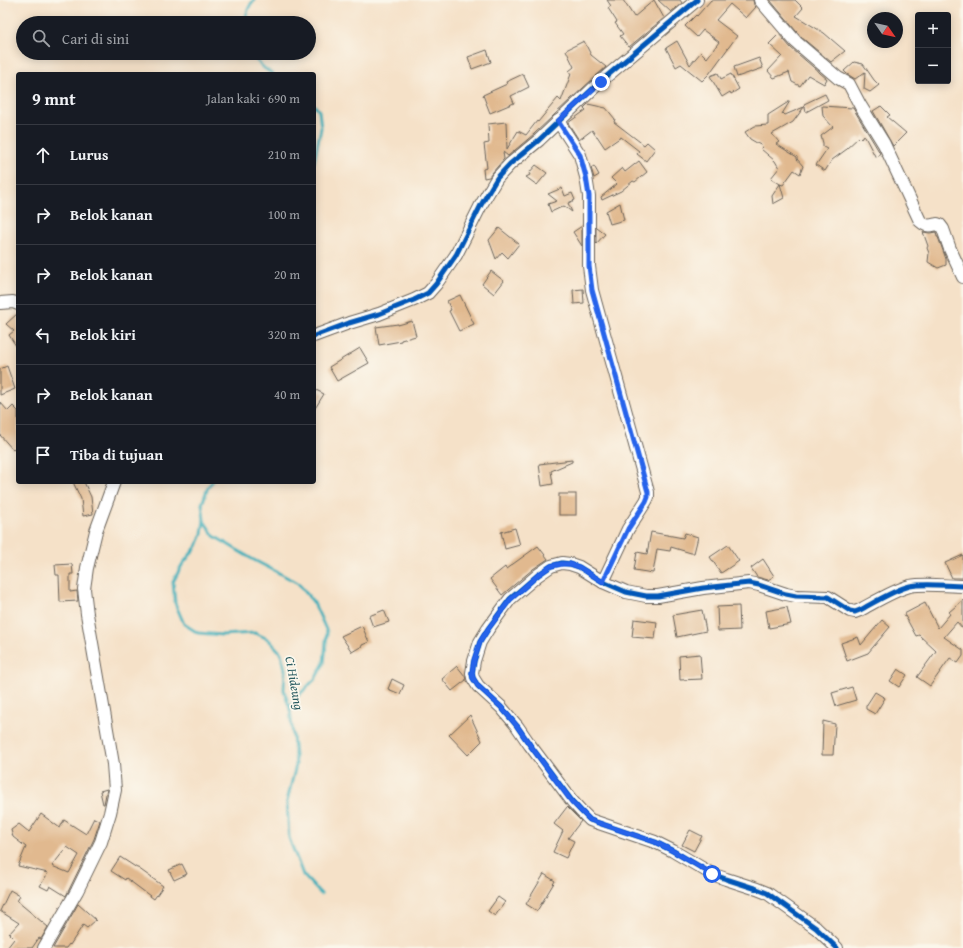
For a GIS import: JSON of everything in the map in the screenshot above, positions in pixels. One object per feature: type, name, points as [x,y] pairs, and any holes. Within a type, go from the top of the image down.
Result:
[{"type":"street","points":[[316,335],[349,323],[380,314],[428,293],[456,255],[481,205],[497,178],[510,164],[539,140],[601,82],[697,0]]},
{"type":"street","points":[[760,0],[800,47],[838,78],[849,84],[884,144],[920,221],[924,225],[928,226],[937,224],[943,228],[950,249],[963,277]]},
{"type":"street","points":[[558,121],[580,155],[586,177],[589,196],[589,266],[592,290],[648,492],[646,502],[628,529],[603,582]]},
{"type":"street","points":[[0,303],[16,303]]},
{"type":"street","points":[[44,948],[77,891],[101,842],[115,790],[113,764],[84,589],[87,568],[96,531],[113,484]]},
{"type":"street","points":[[837,948],[816,928],[767,893],[757,888],[712,874],[655,842],[590,820],[572,802],[517,726],[501,707],[478,686],[473,678],[472,673],[474,660],[480,642],[510,600],[538,575],[551,566],[562,564],[570,564],[579,567],[603,582],[626,592],[646,596],[658,596],[703,588],[749,583],[796,596],[828,597],[850,611],[855,612],[909,586],[963,586]]},
{"type":"building","points":[[607,0],[623,0],[634,17],[654,0],[664,18],[629,47],[620,36],[623,34],[615,23],[617,22],[608,8],[611,6]]},
{"type":"building","points":[[658,0],[680,0],[682,3],[671,12]]},
{"type":"building","points":[[711,0],[753,0],[756,7],[746,18],[730,4],[716,20],[737,36],[709,74],[702,81],[681,64],[676,67],[666,48],[677,41],[690,65],[701,52],[707,58],[719,42],[703,30],[697,37],[685,26],[696,15],[697,16]]},
{"type":"building","points":[[770,0],[795,0],[803,8],[796,16],[824,33],[845,51],[831,62],[801,37]]},
{"type":"building","points":[[779,34],[791,48],[827,79],[824,84],[808,75],[800,86],[792,82],[789,72],[774,78],[768,71],[782,56],[769,44]]},
{"type":"building","points":[[584,41],[591,55],[606,67],[508,156],[503,152],[504,159],[489,177],[484,178],[483,169],[487,168],[484,144],[489,143],[488,124],[506,122],[507,149],[518,131],[526,135],[558,98],[561,101],[571,74],[569,71],[574,67],[566,50]]},
{"type":"building","points":[[487,50],[491,62],[472,69],[468,57]]},
{"type":"building","points":[[759,58],[763,68],[737,77],[734,67]]},
{"type":"building","points":[[854,62],[863,64],[879,85],[870,92],[864,89],[865,72],[855,79],[844,71]]},
{"type":"building","points":[[718,73],[721,79],[731,74],[739,89],[722,97],[710,76]]},
{"type":"building","points":[[523,74],[529,87],[511,96],[514,103],[490,113],[483,95],[507,84],[506,82]]},
{"type":"building","points":[[825,94],[828,100],[806,112],[804,104]]},
{"type":"building","points":[[790,101],[782,114],[783,113],[785,115],[804,107],[793,122],[772,134],[779,142],[776,144],[797,157],[803,166],[800,174],[794,170],[783,185],[771,178],[779,168],[775,161],[761,149],[762,146],[750,139],[745,132],[755,126],[768,125],[768,115]]},
{"type":"building","points":[[588,104],[606,108],[615,119],[614,122],[644,145],[647,142],[655,149],[646,161],[637,154],[639,151],[621,137],[605,148],[592,130],[579,140],[568,123],[586,110],[584,108]]},
{"type":"building","points":[[822,106],[853,108],[880,153],[876,158],[864,135],[861,139],[859,137],[847,149],[832,160],[825,171],[816,165],[827,149],[823,147],[821,136],[833,127],[823,116]]},
{"type":"building","points":[[881,106],[890,115],[887,117],[906,133],[893,146],[873,111]]},
{"type":"building","points":[[639,161],[647,172],[621,191],[602,200],[601,197],[617,184],[611,178],[622,168],[625,172]]},
{"type":"building","points":[[536,165],[547,173],[537,185],[526,177],[530,175],[529,173]]},
{"type":"building","points":[[594,166],[599,175],[594,178],[591,168]]},
{"type":"building","points":[[780,184],[784,198],[773,204],[772,196]]},
{"type":"building","points":[[562,188],[565,196],[572,193],[575,200],[568,203],[572,212],[564,206],[551,212],[548,204],[557,201],[548,194]]},
{"type":"building","points":[[620,203],[624,220],[610,224],[606,211]]},
{"type":"building","points":[[582,226],[582,246],[573,232]]},
{"type":"building","points":[[596,227],[605,234],[596,244]]},
{"type":"building","points":[[499,228],[519,244],[508,258],[502,252],[496,259],[489,240]]},
{"type":"building","points":[[923,232],[936,232],[946,259],[946,265],[938,268],[928,262],[928,246]]},
{"type":"building","points":[[491,271],[504,281],[494,294],[482,284]]},
{"type":"building","points":[[583,289],[584,303],[574,304],[573,290]]},
{"type":"building","points":[[460,295],[474,324],[459,331],[449,311],[451,310],[447,301]]},
{"type":"building","points":[[16,315],[16,346],[9,335],[14,331],[6,324]]},
{"type":"building","points":[[412,321],[416,336],[401,341],[379,345],[376,327],[398,325]]},
{"type":"building","points":[[360,348],[369,363],[337,381],[329,367]]},
{"type":"building","points":[[7,366],[15,389],[0,395],[0,369]]},
{"type":"building","points":[[316,390],[324,394],[316,407]]},
{"type":"building","points":[[0,402],[8,411],[13,406],[16,409],[16,448],[13,450],[0,435]]},
{"type":"building","points":[[572,460],[572,462],[551,471],[553,484],[542,486],[539,464]]},
{"type":"building","points":[[74,484],[85,484],[91,497],[93,514],[83,516],[81,499]]},
{"type":"building","points":[[559,494],[576,494],[576,515],[559,515]]},
{"type":"building","points":[[515,528],[520,545],[505,549],[501,532]]},
{"type":"building","points":[[651,532],[683,538],[685,533],[698,537],[694,553],[671,547],[670,551],[657,549],[653,573],[634,570],[637,552],[647,554]]},
{"type":"building","points":[[728,545],[739,561],[721,573],[710,557]]},
{"type":"building","points":[[538,546],[548,559],[533,569],[502,595],[490,579],[505,567],[506,569]]},
{"type":"building","points":[[963,555],[963,578],[952,578],[945,563]]},
{"type":"building","points":[[763,559],[774,576],[768,580],[757,577],[751,568]]},
{"type":"building","points":[[72,564],[73,574],[70,574],[70,592],[77,591],[78,601],[60,602],[59,575],[56,575],[55,565]]},
{"type":"building","points":[[963,600],[963,629],[957,622],[944,637],[963,650],[963,656],[958,663],[950,658],[930,686],[917,677],[936,651],[919,635],[916,636],[904,614],[925,603],[938,628],[950,614],[949,612]]},
{"type":"building","points":[[739,606],[740,630],[718,631],[717,607]]},
{"type":"building","points":[[787,607],[791,624],[769,628],[766,611]]},
{"type":"building","points":[[384,610],[389,622],[373,627],[369,616]]},
{"type":"building","points":[[702,610],[706,631],[677,637],[673,615]]},
{"type":"building","points":[[634,619],[657,622],[655,639],[632,637]]},
{"type":"building","points":[[882,620],[890,627],[868,653],[847,661],[841,643],[858,637],[861,645]]},
{"type":"building","points":[[362,626],[369,642],[352,652],[341,636]]},
{"type":"building","points":[[700,654],[702,679],[680,680],[679,656]]},
{"type":"building","points":[[457,666],[465,676],[466,680],[452,691],[442,679]]},
{"type":"building","points":[[898,669],[907,675],[899,687],[890,681]]},
{"type":"building","points":[[392,679],[404,685],[400,694],[388,689]]},
{"type":"building","points":[[852,687],[856,700],[836,706],[832,693]]},
{"type":"building","points":[[875,692],[885,698],[875,714],[866,709],[866,706]]},
{"type":"building","points":[[470,715],[482,741],[468,755],[449,735]]},
{"type":"building","points":[[823,721],[835,724],[833,755],[822,755]]},
{"type":"building","points":[[107,789],[104,804],[103,804],[100,791]]},
{"type":"building","points":[[567,807],[581,821],[568,838],[574,841],[566,858],[553,852],[563,831],[554,824]]},
{"type":"building","points":[[41,814],[60,828],[64,820],[86,834],[94,818],[100,821],[94,839],[66,896],[50,886],[48,890],[40,886],[48,873],[18,866],[26,847],[13,837],[11,830],[19,824],[29,832]],"holes":[[[67,847],[79,855],[69,873],[52,866]]]},
{"type":"building","points":[[690,830],[702,836],[694,851],[682,845]]},
{"type":"building","points":[[120,857],[163,886],[154,899],[126,878],[125,880],[111,871]]},
{"type":"building","points":[[182,864],[187,874],[174,880],[169,870]]},
{"type":"building","points":[[544,874],[555,881],[537,911],[526,904]]},
{"type":"building","points":[[10,890],[20,896],[17,901],[48,927],[41,939],[39,938],[32,948],[7,948],[14,939],[9,934],[19,923],[0,911]]},
{"type":"building","points":[[498,897],[505,902],[495,916],[488,911]]},
{"type":"building","points":[[78,904],[96,920],[87,928],[83,925],[70,945],[69,944],[66,948],[53,948]]},
{"type":"waterway","name":"Ci Hideung","points":[[246,16],[250,5],[254,0]]},
{"type":"waterway","name":"Ci Hideung","points":[[256,60],[270,72]]},
{"type":"waterway","name":"Ci Hideung","points":[[316,107],[319,111],[321,128],[316,152]]},
{"type":"waterway","name":"Ci Hideung","points":[[210,484],[202,504],[204,520],[202,534],[197,546],[182,565],[173,582],[175,603],[184,624],[198,633],[222,635],[255,633],[268,639],[281,653],[285,669],[284,690],[290,709],[296,765],[287,801],[289,838],[303,875],[321,894]]},
{"type":"waterway","points":[[204,521],[214,536],[252,559],[298,583],[314,603],[327,632],[324,663],[315,679],[294,700],[290,709]]},
{"type":"cycle path","points":[[316,335],[379,314],[428,293],[456,255],[481,205],[497,178],[510,164],[539,140],[601,81],[697,0]]},
{"type":"cycle path","points":[[837,948],[816,928],[767,893],[712,874],[655,842],[590,820],[572,801],[517,726],[501,707],[478,686],[473,678],[472,673],[474,661],[480,642],[510,599],[538,575],[551,566],[562,563],[579,567],[603,582],[626,592],[646,596],[658,596],[703,588],[749,583],[796,596],[828,597],[850,611],[855,612],[891,593],[910,586],[963,586]]},
{"type":"route","points":[[601,82],[558,121],[580,155],[586,177],[589,196],[589,266],[592,290],[648,492],[648,497],[628,529],[603,582],[579,567],[570,564],[551,566],[538,575],[510,600],[488,629],[480,642],[474,660],[472,673],[478,686],[501,707],[517,726],[572,802],[590,820],[655,842],[712,874]]}]
